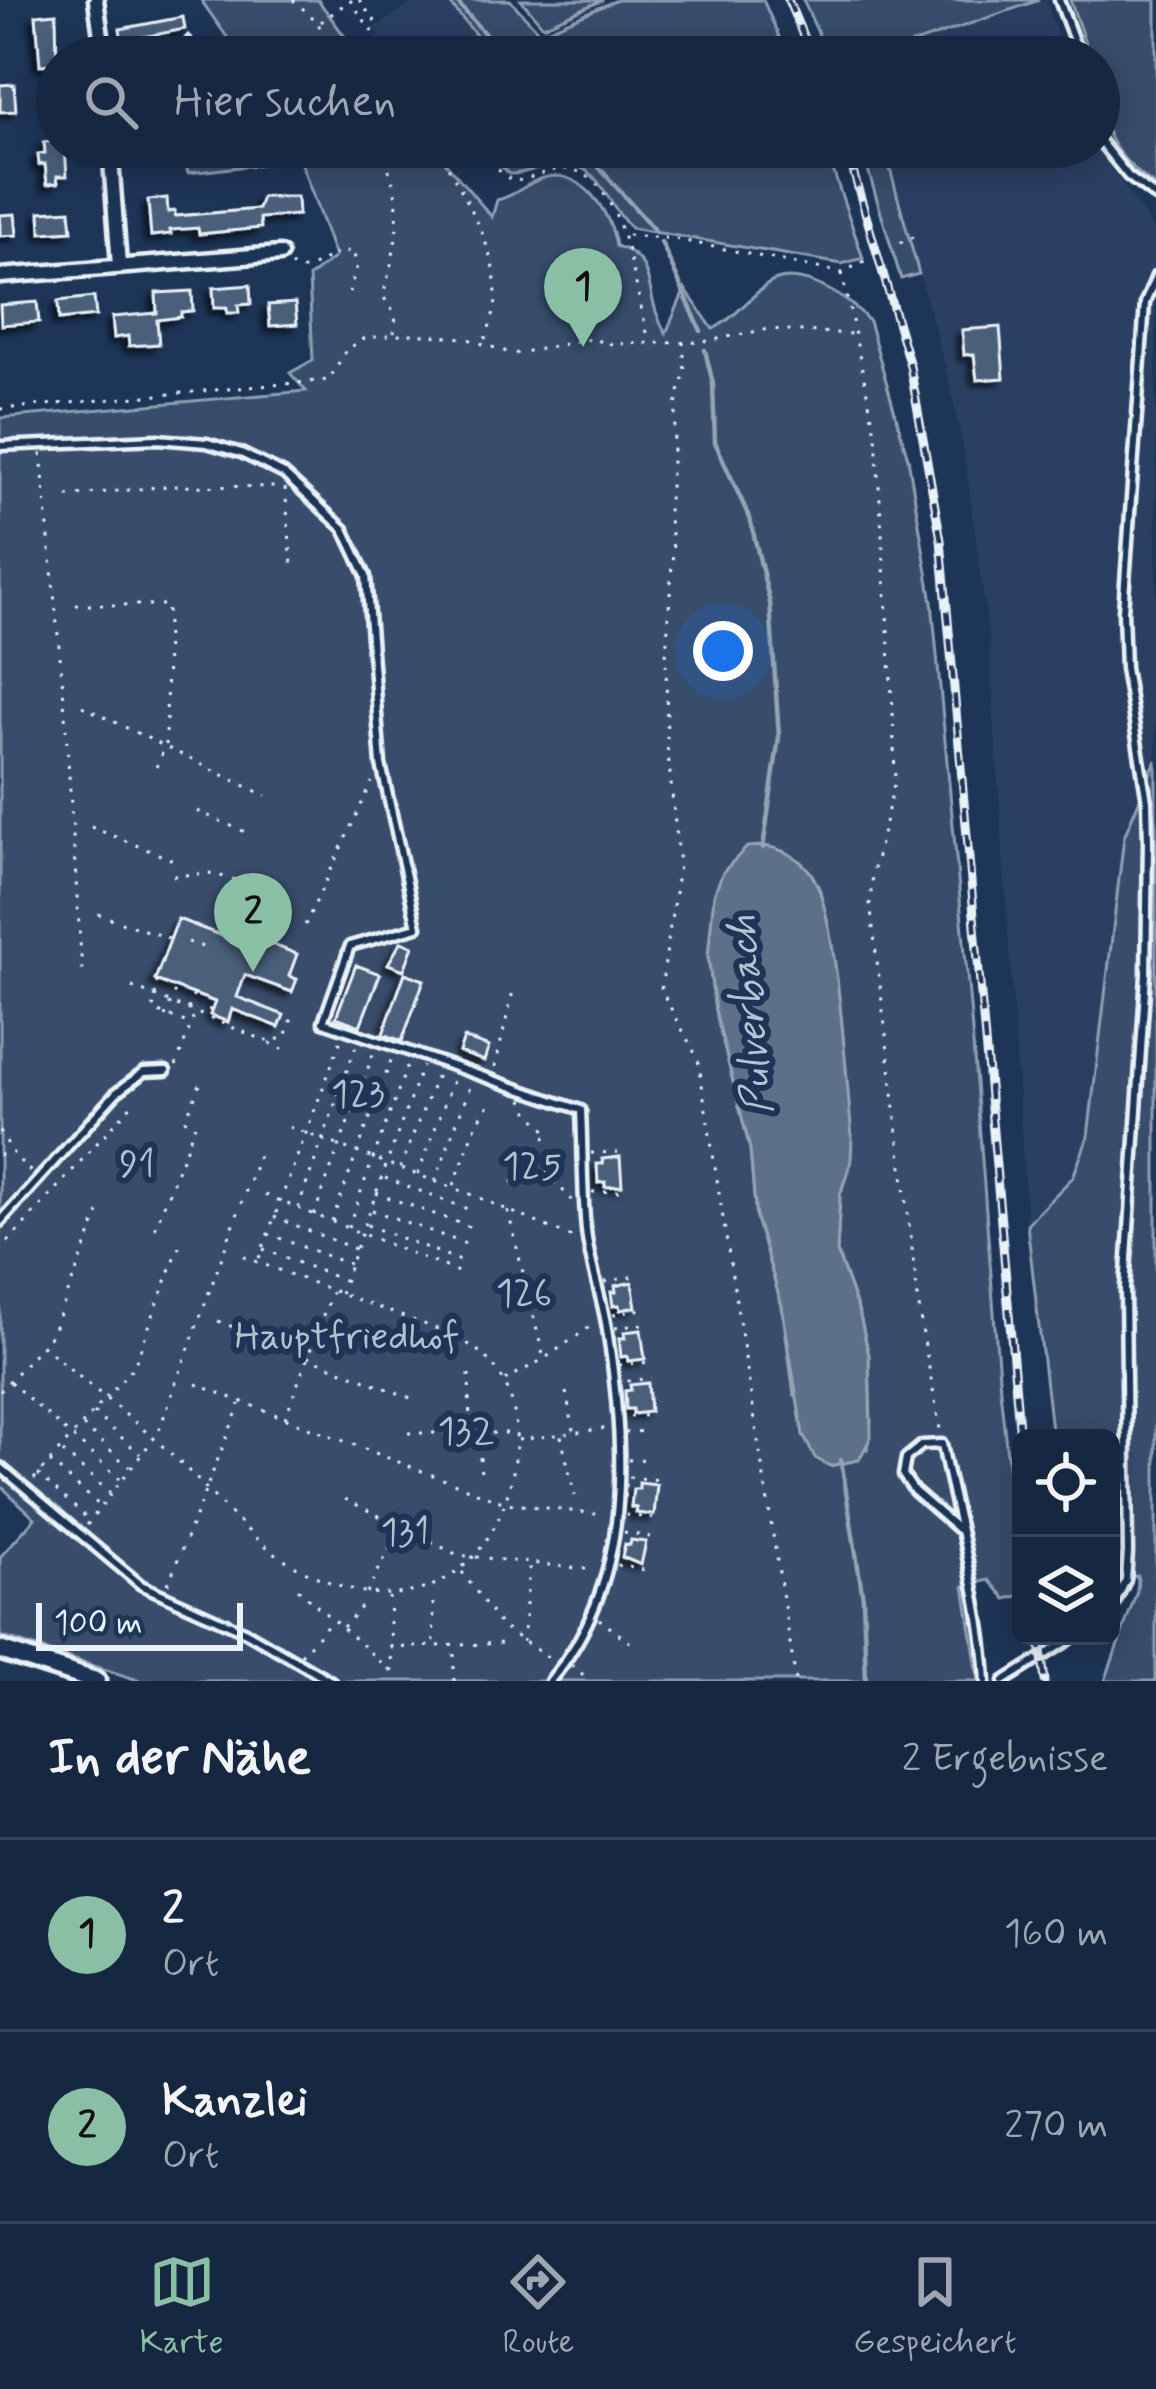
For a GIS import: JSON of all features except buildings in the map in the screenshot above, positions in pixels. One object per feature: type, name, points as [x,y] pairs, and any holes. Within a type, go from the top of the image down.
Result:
[{"type":"main road","points":[[0,1651],[96,1681]]},
{"type":"street","points":[[96,0],[101,36]]},
{"type":"street","points":[[112,168],[119,265]]},
{"type":"street","points":[[0,276],[280,254]]},
{"type":"lane","points":[[1059,0],[1072,36]]},
{"type":"lane","points":[[1120,166],[1156,197]]},
{"type":"lane","points":[[1120,1592],[1128,1552],[1126,1288],[1147,975],[1148,843],[1147,801],[1125,668],[1123,610],[1145,303],[1156,276]]},
{"type":"lane","points":[[0,446],[178,439],[241,453],[284,474],[344,529],[366,576],[381,764],[418,927],[350,946],[323,1022],[581,1110],[588,1244],[607,1329],[621,1476],[609,1567],[592,1615],[550,1681]]},
{"type":"lane","points":[[0,1222],[116,1093],[144,1072],[170,1072]]},
{"type":"lane","points":[[958,1529],[914,1491],[903,1475],[902,1467],[922,1445],[942,1444],[977,1600],[986,1681]]},
{"type":"lane","points":[[0,1467],[124,1573],[163,1596],[246,1632],[331,1681]]},
{"type":"lane","points":[[1004,1681],[1062,1645]]},
{"type":"path","points":[[293,0],[319,23],[320,36]]},
{"type":"path","points":[[319,23],[350,0],[376,36]]},
{"type":"path","points":[[359,0],[378,26]]},
{"type":"path","points":[[390,168],[399,238],[382,296],[396,316],[393,336]]},
{"type":"path","points":[[448,168],[492,261],[496,300],[484,345]]},
{"type":"path","points":[[496,168],[512,181],[574,170],[605,199],[626,235],[651,343]]},
{"type":"path","points":[[626,235],[695,243],[842,273],[866,260]]},
{"type":"path","points":[[900,243],[918,236]]},
{"type":"path","points":[[280,254],[302,270],[353,251],[358,266],[349,292]]},
{"type":"path","points":[[842,273],[876,436],[896,780],[873,873],[872,923],[921,1324],[942,1444]]},
{"type":"path","points":[[0,409],[329,380],[346,350],[365,338],[465,338],[513,354],[591,339],[612,344],[683,342],[769,329],[855,334]]},
{"type":"path","points":[[683,342],[685,371],[677,400],[668,512],[673,549],[666,656],[679,865],[661,990],[698,1059],[796,1681]]},
{"type":"path","points":[[40,443],[64,699],[82,971]]},
{"type":"path","points":[[284,474],[292,565]]},
{"type":"path","points":[[67,496],[169,486],[285,488]]},
{"type":"path","points":[[76,605],[167,605],[166,745],[156,766]]},
{"type":"path","points":[[82,706],[266,796]]},
{"type":"path","points":[[305,925],[381,764]]},
{"type":"path","points":[[196,811],[252,835]]},
{"type":"path","points":[[91,827],[178,862]]},
{"type":"path","points":[[173,876],[209,873],[236,880]]},
{"type":"path","points":[[216,934],[228,901]]},
{"type":"path","points":[[240,943],[247,901]]},
{"type":"path","points":[[98,914],[170,939]]},
{"type":"path","points":[[188,942],[206,948]]},
{"type":"path","points":[[157,981],[152,1010],[191,1024]]},
{"type":"path","points":[[132,987],[210,1013],[283,1049]]},
{"type":"path","points":[[492,1082],[514,987]]},
{"type":"path","points":[[166,1016],[176,988]]},
{"type":"path","points":[[188,1009],[194,994]]},
{"type":"path","points":[[210,1013],[213,1001]]},
{"type":"path","points":[[170,1072],[196,1011]]},
{"type":"path","points":[[269,1042],[285,1036],[294,1012]]},
{"type":"path","points":[[257,1262],[344,1030]]},
{"type":"path","points":[[298,1208],[359,1035]]},
{"type":"path","points":[[314,1215],[378,1042]]},
{"type":"path","points":[[332,1222],[395,1048]]},
{"type":"path","points":[[348,1228],[412,1054]]},
{"type":"path","points":[[340,1293],[424,1059]]},
{"type":"path","points":[[400,1168],[441,1064]]},
{"type":"path","points":[[418,1174],[457,1070]]},
{"type":"path","points":[[435,1181],[473,1076]]},
{"type":"path","points":[[185,1121],[200,1084]]},
{"type":"path","points":[[521,1091],[526,1108],[549,1134],[526,1155],[585,1214]]},
{"type":"path","points":[[0,1251],[135,1100]]},
{"type":"path","points":[[453,1187],[476,1123],[489,1105]]},
{"type":"path","points":[[154,1228],[195,1125]]},
{"type":"path","points":[[290,1127],[453,1187],[588,1244]]},
{"type":"path","points":[[0,1131],[39,1180]]},
{"type":"path","points":[[0,1156],[9,1147]]},
{"type":"path","points":[[79,1536],[153,1439],[260,1152]]},
{"type":"path","points":[[583,1153],[623,1152]]},
{"type":"path","points":[[512,1184],[536,1161]]},
{"type":"path","points":[[382,1177],[473,1211]]},
{"type":"path","points":[[590,1192],[624,1191]]},
{"type":"path","points":[[376,1192],[470,1227]]},
{"type":"path","points":[[265,1195],[458,1272]]},
{"type":"path","points":[[0,1391],[52,1334],[101,1208]]},
{"type":"path","points":[[370,1209],[466,1244]]},
{"type":"path","points":[[507,1209],[544,1359]]},
{"type":"path","points":[[274,1217],[356,1250]]},
{"type":"path","points":[[365,1224],[461,1261]]},
{"type":"path","points":[[268,1234],[351,1265]]},
{"type":"path","points":[[25,1489],[134,1366],[182,1239]]},
{"type":"path","points":[[262,1249],[345,1280]]},
{"type":"path","points":[[42,1345],[153,1439],[246,1532],[282,1559],[366,1594],[388,1595],[439,1584],[461,1570],[487,1542],[505,1503],[517,1433],[514,1406],[504,1381],[488,1360],[456,1338],[242,1256]]},
{"type":"path","points":[[598,1284],[635,1276]]},
{"type":"path","points":[[285,1418],[332,1290]]},
{"type":"path","points":[[504,1381],[604,1316],[641,1309]]},
{"type":"path","points":[[218,1322],[418,1401]]},
{"type":"path","points":[[607,1329],[643,1324]]},
{"type":"path","points":[[612,1366],[650,1362]]},
{"type":"path","points":[[469,1374],[470,1433]]},
{"type":"path","points":[[613,1382],[651,1378]]},
{"type":"path","points":[[9,1381],[121,1480]]},
{"type":"path","points":[[196,1384],[505,1503],[656,1519]]},
{"type":"path","points":[[566,1392],[574,1433]]},
{"type":"path","points":[[163,1596],[241,1402]]},
{"type":"path","points":[[94,1413],[141,1455]]},
{"type":"path","points":[[516,1440],[617,1426],[654,1415]]},
{"type":"path","points":[[83,1426],[130,1468]]},
{"type":"path","points":[[617,1426],[645,1432]]},
{"type":"path","points":[[408,1433],[517,1433]]},
{"type":"path","points":[[479,1433],[481,1477]]},
{"type":"path","points":[[561,1435],[575,1496]]},
{"type":"path","points":[[61,1450],[111,1494]]},
{"type":"path","points":[[620,1461],[648,1460]]},
{"type":"path","points":[[50,1462],[101,1507]]},
{"type":"path","points":[[38,1474],[91,1521]]},
{"type":"path","points":[[621,1476],[662,1480]]},
{"type":"path","points":[[345,1499],[473,1559],[644,1570]]},
{"type":"path","points":[[366,1594],[400,1528]]},
{"type":"path","points":[[616,1531],[650,1537]]},
{"type":"path","points":[[522,1644],[530,1564]]},
{"type":"path","points":[[461,1570],[483,1605],[522,1644],[565,1663],[590,1681]]},
{"type":"path","points":[[298,1589],[391,1671]]},
{"type":"path","points":[[388,1595],[392,1681]]},
{"type":"path","points":[[433,1604],[434,1647]]},
{"type":"path","points":[[342,1628],[363,1605]]},
{"type":"path","points":[[592,1615],[636,1647]]},
{"type":"path","points":[[295,1660],[332,1620]]},
{"type":"path","points":[[390,1648],[506,1643]]},
{"type":"path","points":[[454,1646],[454,1681]]},
{"type":"shaded area","points":[[417,0],[447,0],[477,36],[380,36],[374,28]]},
{"type":"shaded area","points":[[1046,0],[1057,36],[935,36]]},
{"type":"shaded area","points":[[890,168],[1111,168],[1156,232],[1156,760],[1124,837],[1088,1137],[1073,1177],[1027,1224],[989,638],[951,388]]},
{"type":"green space","points":[[201,0],[318,0],[345,36],[226,36]]},
{"type":"green space","points":[[447,0],[510,0],[540,33],[617,0],[763,0],[779,36],[477,36]]},
{"type":"green space","points":[[521,0],[603,0],[543,26]]},
{"type":"green space","points":[[803,0],[1039,0],[935,36],[819,36]]},
{"type":"green space","points":[[1070,0],[1156,0],[1156,187],[1120,153],[1120,36],[1083,36]]},
{"type":"green space","name":"Hauptfriedhof","points":[[187,168],[231,168],[188,173]]},
{"type":"green space","name":"Hauptfriedhof","points":[[303,168],[450,168],[492,217],[497,200],[555,176],[568,178],[591,194],[608,219],[616,246],[639,260],[666,333],[685,289],[713,329],[767,285],[786,278],[826,288],[869,321],[908,458],[932,602],[1012,1500],[1012,1597],[1006,1599],[989,1580],[964,1586],[979,1681],[141,1681],[0,1636],[0,1557],[35,1518],[0,1485],[0,418],[306,391],[290,373],[313,360],[309,277],[335,257]],"holes":[[[797,859],[820,890],[833,960],[851,1161],[840,1195],[837,1252],[869,1356],[867,1449],[794,1395],[782,1306],[756,1218],[750,1149],[715,1010],[708,956]]]},
{"type":"green space","points":[[503,168],[540,168],[523,173],[509,174]]},
{"type":"green space","points":[[581,168],[832,168],[863,258],[842,264],[631,228]]},
{"type":"green space","points":[[867,168],[890,168],[919,274],[901,279]]},
{"type":"green space","points":[[1156,760],[1156,1681],[1105,1681],[1138,1576],[1120,1578],[1120,1429],[1051,1429],[1027,1224],[1073,1177],[1088,1137],[1124,837]]},
{"type":"water","points":[[763,846],[801,862],[820,892],[839,998],[852,1136],[851,1161],[840,1195],[837,1252],[869,1356],[871,1437],[859,1460],[830,1466],[815,1458],[803,1435],[782,1306],[756,1218],[750,1149],[715,1010],[708,956],[714,894],[723,872],[747,847]]},
{"type":"waterway","name":"Pulverbach","points":[[455,0],[487,36]]},
{"type":"waterway","name":"Pulverbach","points":[[600,168],[656,232]]},
{"type":"waterway","name":"Pulverbach","points":[[661,242],[701,331]]},
{"type":"waterway","name":"Pulverbach","points":[[705,350],[713,384],[715,442],[750,519],[770,603],[779,737],[763,848]]},
{"type":"waterway","name":"Pulverbach","points":[[841,1460],[863,1598],[866,1681]]},
{"type":"railway","points":[[788,0],[803,36]]},
{"type":"railway","points":[[852,168],[910,366],[941,540],[1019,1429]]},
{"type":"railway","points":[[1040,1645],[1045,1681]]},
{"type":"place","name":"2","points":[[583,347]]},
{"type":"place","name":"Kanzlei","points":[[253,972]]},
{"type":"park label","name":"123","points":[[358,1092]]},
{"type":"park label","name":"91","points":[[137,1162]]},
{"type":"park label","name":"125","points":[[532,1164]]},
{"type":"park label","name":"126","points":[[524,1291]]},
{"type":"park label","name":"132","points":[[466,1429]]},
{"type":"park label","name":"131","points":[[405,1530]]}]
